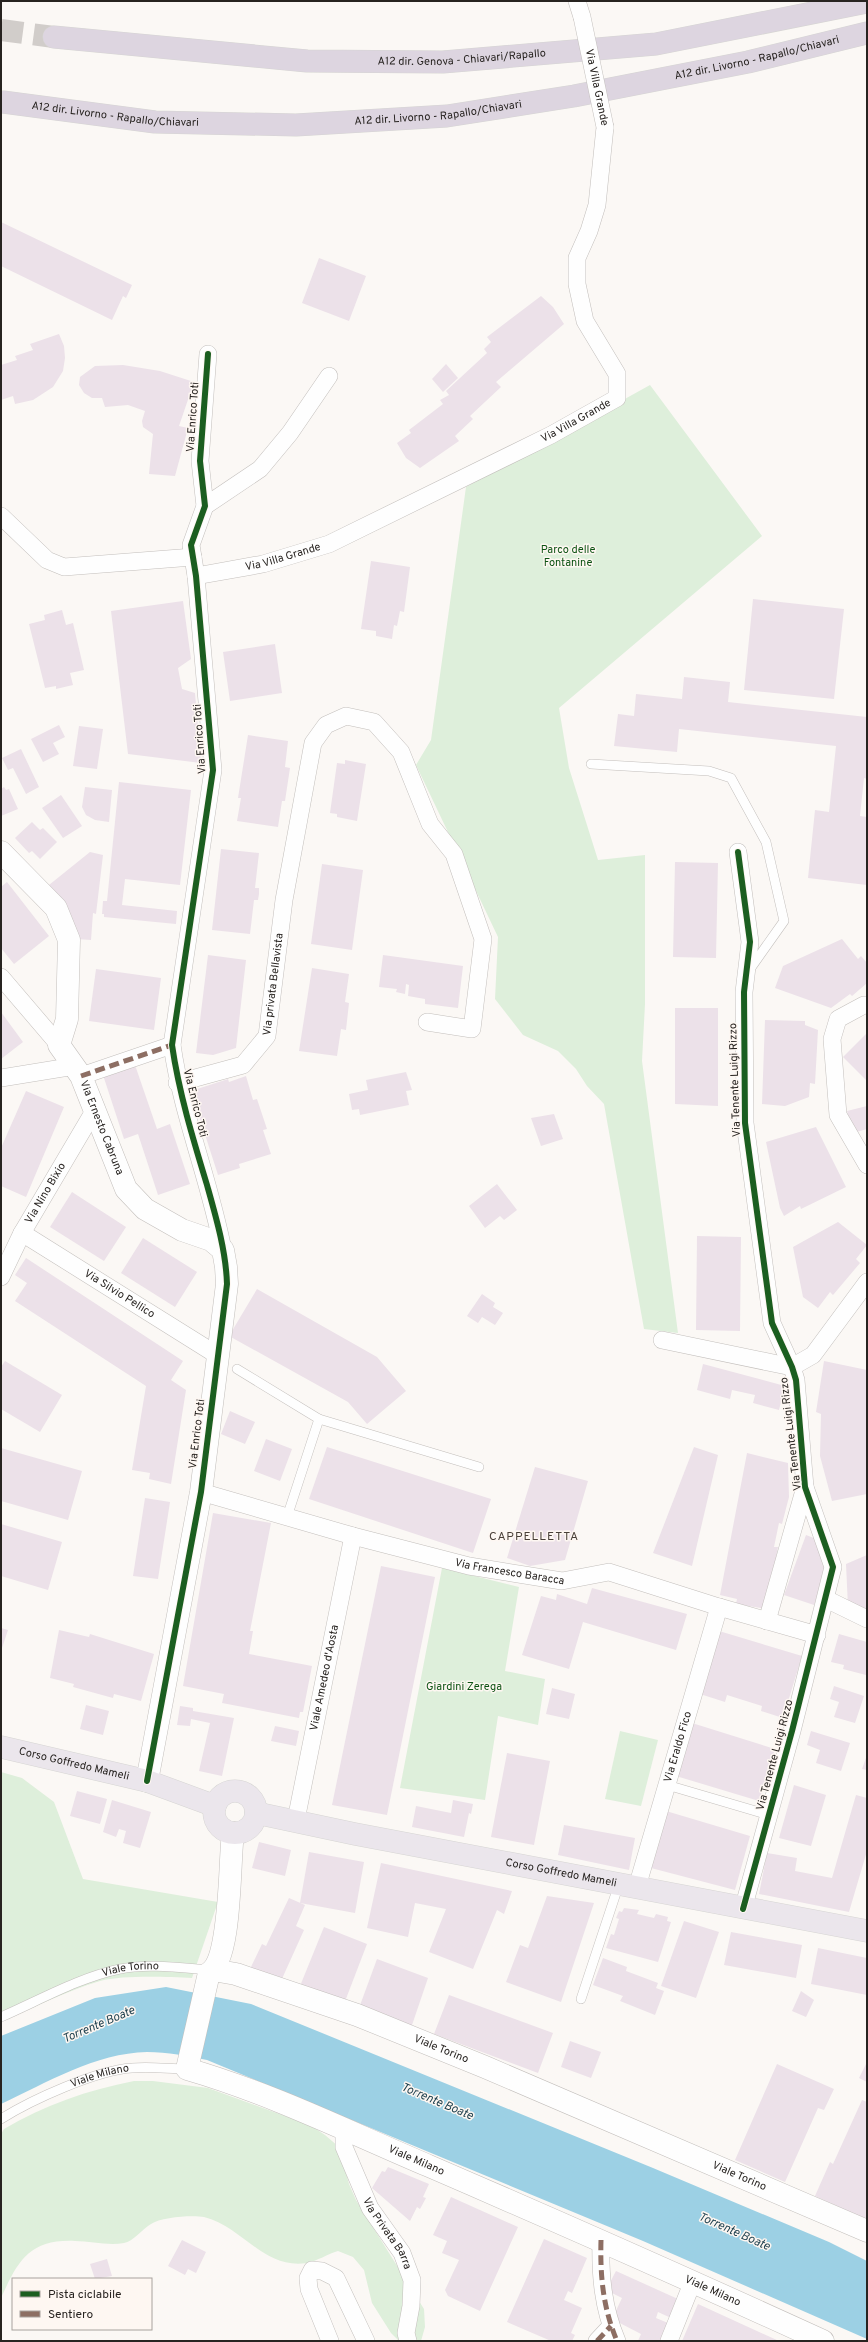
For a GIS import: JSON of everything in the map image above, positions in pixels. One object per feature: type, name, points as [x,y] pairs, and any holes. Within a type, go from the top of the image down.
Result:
[{"type":"highway","name":"A12 dir. Genova - Chiavari/Rapallo","points":[[54,37],[307,61],[443,62],[656,44],[867,2]]},
{"type":"highway","name":"A12 dir. Livorno - Rapallo/Chiavari","points":[[2,102],[155,122],[296,125],[447,116],[574,96],[740,63],[867,33]]},
{"type":"main road","name":"Corso Goffredo Mameli","points":[[1,1747],[147,1781],[215,1806]]},
{"type":"main road","points":[[235,1791],[248,1796],[255,1806],[256,1813],[251,1826],[240,1833],[233,1833],[218,1824],[214,1812],[215,1806],[222,1796],[235,1791]]},
{"type":"main road","name":"Corso Goffredo Mameli","points":[[256,1813],[296,1820],[355,1834],[628,1885],[743,1909],[867,1930]]},
{"type":"street","name":"Via Villa Grande","points":[[196,576],[263,564],[329,544],[551,435],[617,398],[617,374],[585,321],[577,284],[577,258],[589,231],[597,205],[605,127],[580,9]]},
{"type":"street","name":"Via Enrico Toti","points":[[147,1781],[200,1492],[227,1284],[226,1267],[217,1221],[177,1083],[172,1045],[214,770],[196,576],[191,545],[204,506],[200,461],[208,354]]},
{"type":"street","points":[[204,506],[260,469],[290,433],[329,376]]},
{"type":"street","points":[[1,516],[47,560],[64,567],[193,557]]},
{"type":"street","name":"Via privata Bellavista","points":[[177,1083],[243,1065],[267,1036],[284,900],[313,743],[326,725],[346,716],[374,722],[401,752],[430,824],[454,854],[483,939],[472,1029],[427,1022]]},
{"type":"street","points":[[1,852],[56,908],[69,940],[67,1019],[60,1045]]},
{"type":"street","name":"Via Tenente Luigi Rizzo","points":[[738,852],[750,942],[744,992],[744,1123],[772,1323],[792,1366],[796,1380],[805,1487],[833,1567],[817,1635],[743,1909]]},
{"type":"street","name":"Via Ernesto Cabruna","points":[[1,977],[60,1045],[78,1071],[126,1189],[145,1209],[182,1230],[211,1240],[223,1250]]},
{"type":"street","points":[[867,1005],[864,1005],[838,1019],[832,1039],[838,1115],[867,1165]]},
{"type":"street","points":[[1,1078],[78,1071],[172,1045]]},
{"type":"street","name":"Via Nino Bixio","points":[[2,1271],[22,1233],[94,1111]]},
{"type":"street","name":"Via Silvio Pellico","points":[[22,1233],[217,1355]]},
{"type":"street","points":[[662,1340],[792,1366],[813,1355],[867,1282]]},
{"type":"street","name":"Via Tenente Luigi Rizzo","points":[[767,1621],[805,1487]]},
{"type":"street","name":"Via Francesco Baracca","points":[[200,1492],[353,1536],[469,1566],[562,1581],[610,1572],[719,1607],[817,1635]]},
{"type":"street","name":"Viale Amedeo d'Aosta","points":[[296,1820],[353,1536]]},
{"type":"street","points":[[826,1599],[867,1619]]},
{"type":"street","name":"Via Eraldo Fico","points":[[628,1885],[667,1786],[719,1607]]},
{"type":"street","points":[[187,2069],[211,1972],[221,1948],[229,1905],[233,1833]]},
{"type":"street","name":"Viale Torino","points":[[211,1972],[236,1974],[357,2016],[485,2067],[867,2231]]},
{"type":"street","name":"Viale Milano","points":[[187,2069],[232,2082],[344,2129],[602,2240],[823,2341]]},
{"type":"street","name":"Via Privata Barra","points":[[344,2129],[344,2147],[370,2208],[402,2253],[412,2280],[412,2306],[406,2333],[408,2341]]},
{"type":"street","points":[[597,2341],[614,2333],[602,2287],[602,2240]]},
{"type":"street","points":[[330,2341],[309,2289],[308,2278],[312,2270],[322,2271],[336,2278],[366,2341]]},
{"type":"street","points":[[669,2341],[693,2281]]},
{"type":"lane","points":[[592,764],[709,771],[731,778],[766,842],[784,921],[746,975]]},
{"type":"lane","points":[[237,1369],[319,1419],[479,1467]]},
{"type":"lane","points":[[287,1516],[319,1419]]},
{"type":"lane","points":[[667,1786],[769,1815]]},
{"type":"lane","points":[[581,1999],[628,1885]]},
{"type":"lane","name":"Viale Torino","points":[[1,2017],[92,1978],[121,1969],[172,1967],[211,1972]]},
{"type":"lane","name":"Viale Milano","points":[[1,2119],[21,2107],[90,2078],[131,2068],[187,2069]]},
{"type":"green space","name":"Parco delle Fontanine","points":[[650,385],[762,536],[559,708],[569,768],[598,860],[645,855],[645,1004],[642,1061],[678,1333],[644,1329],[604,1104],[587,1086],[576,1069],[558,1051],[523,1035],[495,999],[498,937],[416,765],[431,740],[466,487]]},
{"type":"green space","name":"Giardini Zerega","points":[[442,1568],[519,1587],[505,1671],[545,1679],[538,1725],[498,1716],[485,1800],[400,1788]]},
{"type":"green space","points":[[620,1731],[658,1740],[641,1806],[605,1799]]},
{"type":"green space","points":[[1,1772],[22,1778],[54,1802],[83,1879],[218,1902],[192,1978],[133,1977],[100,1981],[62,1995],[1,2022]]},
{"type":"green space","points":[[134,2081],[153,2081],[208,2088],[310,2125],[339,2147],[349,2184],[356,2200],[424,2309],[425,2327],[421,2341],[399,2341],[391,2333],[372,2303],[364,2270],[353,2257],[338,2251],[307,2263],[292,2263],[278,2260],[266,2254],[218,2222],[199,2216],[177,2217],[156,2222],[148,2226],[131,2240],[124,2243],[112,2244],[59,2241],[36,2248],[27,2255],[13,2273],[1,2298],[1,2134],[4,2129],[19,2120],[67,2099]]},
{"type":"water","name":"Torrente Boate","points":[[166,1987],[251,2004],[653,2168],[829,2242],[867,2261],[867,2339],[643,2241],[207,2060],[177,2054],[155,2052],[128,2054],[109,2058],[72,2070],[1,2104],[1,2036],[95,1998]]},
{"type":"building","points":[[1,222],[132,285],[126,298],[123,296],[112,320],[1,266]]},
{"type":"building","points":[[319,258],[366,276],[349,321],[302,303]]},
{"type":"building","points":[[541,296],[553,307],[564,324],[496,382],[501,387],[470,416],[473,419],[455,436],[459,441],[420,468],[406,458],[397,443],[411,433],[409,430],[443,404],[440,400],[449,395],[446,391],[487,353],[484,349],[491,342],[487,337]]},
{"type":"building","points":[[59,334],[64,346],[65,358],[63,371],[53,387],[33,400],[15,404],[13,396],[1,400],[1,365],[17,360],[15,356],[33,350],[30,344]]},
{"type":"building","points":[[446,364],[458,378],[443,392],[432,379]]},
{"type":"building","points":[[123,365],[160,371],[194,382],[179,426],[188,428],[175,476],[149,474],[153,434],[143,427],[142,421],[145,411],[128,405],[105,407],[102,398],[92,398],[84,393],[79,385],[80,377],[95,366]]},
{"type":"building","points":[[371,561],[410,567],[404,612],[400,611],[397,626],[394,625],[392,639],[376,636],[376,631],[361,629]]},
{"type":"building","points":[[753,599],[844,609],[834,699],[744,690]]},
{"type":"building","points":[[183,601],[191,659],[178,668],[182,689],[195,693],[201,763],[128,754],[111,611]]},
{"type":"building","points":[[62,610],[66,625],[73,623],[84,670],[70,673],[73,685],[56,689],[56,686],[45,688],[29,624],[45,620],[44,615]]},
{"type":"building","points":[[275,644],[282,693],[230,701],[223,652]]},
{"type":"building","points":[[684,677],[730,682],[728,702],[867,717],[867,779],[864,778],[860,816],[867,817],[867,885],[808,878],[815,810],[829,812],[836,746],[679,729],[677,752],[614,746],[618,714],[634,716],[636,694],[682,699]]},
{"type":"building","points":[[59,725],[65,737],[53,743],[59,754],[43,762],[31,739]]},
{"type":"building","points":[[79,726],[103,729],[97,769],[73,766]]},
{"type":"building","points":[[248,735],[288,741],[285,767],[290,768],[285,801],[282,801],[278,827],[237,821],[241,798],[238,798]]},
{"type":"building","points":[[21,749],[39,787],[26,794],[13,768],[8,770],[2,758]]},
{"type":"building","points":[[345,760],[366,764],[357,821],[337,817],[337,814],[330,813],[337,763],[345,764]]},
{"type":"building","points":[[119,782],[191,790],[180,885],[125,879],[122,905],[177,911],[176,924],[104,917],[104,914],[102,914],[103,901],[107,901]]},
{"type":"building","points":[[4,787],[6,790],[9,789],[18,809],[1,816],[1,789]]},
{"type":"building","points":[[85,787],[112,790],[109,822],[95,820],[86,815],[82,807]]},
{"type":"building","points":[[61,795],[82,826],[63,838],[42,808]]},
{"type":"building","points":[[32,822],[40,830],[43,828],[57,842],[40,859],[32,851],[29,853],[15,838]]},
{"type":"building","points":[[221,849],[259,853],[255,888],[259,888],[259,894],[258,900],[254,900],[250,934],[212,930]]},
{"type":"building","points":[[90,852],[103,855],[96,914],[93,913],[91,940],[76,939],[49,885]]},
{"type":"building","points":[[675,862],[718,863],[716,958],[673,957]]},
{"type":"building","points":[[322,864],[363,870],[352,950],[311,944]]},
{"type":"building","points":[[7,882],[49,936],[14,964],[1,948],[1,887]]},
{"type":"building","points":[[842,939],[858,959],[861,956],[867,963],[867,983],[852,996],[850,994],[831,1008],[775,988],[783,966]]},
{"type":"building","points":[[208,955],[246,960],[236,1048],[213,1055],[196,1053]]},
{"type":"building","points":[[383,955],[463,966],[458,1008],[425,1004],[425,999],[408,996],[409,985],[406,984],[405,994],[396,992],[397,989],[379,987]]},
{"type":"building","points":[[312,968],[349,974],[345,1002],[349,1003],[346,1030],[341,1029],[337,1056],[299,1051]]},
{"type":"building","points":[[96,969],[161,978],[154,1030],[89,1021]]},
{"type":"building","points":[[675,1008],[718,1008],[718,1106],[675,1104]]},
{"type":"building","points":[[1,1012],[23,1042],[1,1059]]},
{"type":"building","points":[[765,1020],[805,1021],[805,1025],[818,1030],[815,1084],[810,1083],[809,1097],[785,1106],[762,1104]]},
{"type":"building","points":[[867,1033],[867,1081],[843,1057]]},
{"type":"building","points":[[135,1065],[157,1129],[170,1124],[190,1184],[158,1195],[138,1134],[124,1139],[103,1075]]},
{"type":"building","points":[[406,1072],[412,1090],[406,1091],[409,1105],[360,1115],[359,1109],[352,1110],[349,1094],[368,1090],[366,1080]]},
{"type":"building","points":[[246,1076],[253,1100],[257,1099],[267,1129],[263,1130],[271,1154],[239,1164],[240,1168],[218,1175],[191,1091],[228,1079],[229,1082]]},
{"type":"building","points":[[26,1091],[64,1107],[26,1197],[1,1186],[1,1148]]},
{"type":"building","points":[[867,1106],[867,1129],[853,1133],[847,1111]]},
{"type":"building","points":[[554,1114],[563,1139],[541,1146],[531,1118]]},
{"type":"building","points":[[816,1127],[846,1187],[801,1209],[800,1206],[784,1216],[780,1208],[766,1142]]},
{"type":"building","points":[[497,1184],[517,1210],[504,1220],[500,1216],[485,1228],[469,1206]]},
{"type":"building","points":[[72,1192],[126,1227],[104,1261],[50,1227]]},
{"type":"building","points":[[838,1222],[867,1245],[856,1259],[860,1263],[833,1295],[830,1292],[818,1308],[803,1297],[793,1247]]},
{"type":"building","points":[[697,1236],[741,1237],[740,1331],[696,1330]]},
{"type":"building","points":[[143,1238],[197,1272],[175,1307],[121,1273]]},
{"type":"building","points":[[26,1258],[183,1361],[171,1380],[186,1390],[171,1484],[149,1479],[150,1473],[132,1470],[146,1386],[15,1301],[27,1283],[15,1275]]},
{"type":"building","points":[[257,1289],[377,1357],[406,1391],[367,1424],[348,1402],[229,1336]]},
{"type":"building","points":[[482,1294],[495,1303],[493,1307],[503,1313],[495,1325],[482,1317],[478,1323],[467,1316]]},
{"type":"building","points":[[5,1361],[62,1395],[40,1432],[1,1409],[1,1367]]},
{"type":"building","points":[[824,1361],[867,1370],[867,1494],[832,1501],[820,1456],[821,1414],[816,1412]]},
{"type":"building","points":[[703,1364],[785,1386],[779,1410],[753,1403],[755,1395],[732,1390],[730,1399],[697,1390]]},
{"type":"building","points":[[230,1411],[255,1422],[245,1444],[221,1434]]},
{"type":"building","points":[[266,1439],[292,1449],[280,1481],[254,1471]]},
{"type":"building","points":[[327,1447],[491,1499],[473,1553],[309,1499]]},
{"type":"building","points":[[694,1447],[718,1455],[692,1566],[653,1553]]},
{"type":"building","points":[[1,1448],[82,1471],[68,1520],[1,1501]]},
{"type":"building","points":[[747,1453],[788,1463],[789,1497],[782,1524],[779,1523],[774,1547],[778,1547],[767,1609],[736,1604],[737,1599],[720,1595]]},
{"type":"building","points":[[535,1467],[588,1481],[565,1560],[530,1566],[507,1558]]},
{"type":"building","points":[[145,1498],[170,1502],[158,1579],[133,1576]]},
{"type":"building","points":[[213,1513],[271,1523],[250,1631],[253,1631],[249,1654],[312,1666],[303,1712],[300,1712],[299,1718],[222,1703],[224,1694],[183,1686]]},
{"type":"building","points":[[1,1524],[62,1542],[48,1590],[1,1576]]},
{"type":"building","points":[[806,1535],[819,1540],[825,1573],[814,1605],[784,1595]]},
{"type":"building","points":[[867,1555],[867,1617],[848,1607],[846,1564]]},
{"type":"building","points":[[381,1566],[435,1577],[387,1815],[332,1805]]},
{"type":"building","points":[[592,1588],[687,1614],[676,1650],[583,1622],[569,1669],[522,1655],[541,1596],[556,1600],[557,1594],[587,1604]]},
{"type":"building","points":[[1,1628],[8,1630],[1,1651]]},
{"type":"building","points":[[59,1630],[89,1637],[90,1634],[154,1654],[141,1701],[114,1694],[113,1698],[73,1687],[74,1684],[50,1678]]},
{"type":"building","points":[[719,1631],[802,1656],[783,1718],[761,1711],[762,1706],[727,1695],[725,1702],[700,1694]]},
{"type":"building","points":[[839,1634],[867,1642],[866,1675],[843,1669],[844,1665],[831,1662]]},
{"type":"building","points":[[834,1686],[864,1696],[855,1723],[834,1717],[839,1702],[830,1699]]},
{"type":"building","points":[[552,1688],[575,1694],[569,1719],[546,1714]]},
{"type":"building","points":[[86,1705],[109,1711],[103,1735],[80,1729]]},
{"type":"building","points":[[180,1706],[193,1708],[193,1711],[234,1718],[222,1776],[199,1771],[210,1723],[191,1719],[190,1726],[177,1725]]},
{"type":"building","points":[[692,1723],[775,1749],[759,1801],[676,1776]]},
{"type":"building","points":[[275,1726],[299,1731],[296,1746],[271,1741]]},
{"type":"building","points":[[811,1731],[850,1743],[841,1771],[816,1763],[820,1750],[807,1745]]},
{"type":"building","points":[[507,1753],[550,1761],[534,1845],[491,1837]]},
{"type":"building","points":[[867,1755],[867,1770],[862,1769]]},
{"type":"building","points":[[794,1785],[826,1795],[811,1846],[779,1838]]},
{"type":"building","points":[[77,1791],[107,1799],[100,1824],[70,1816]]},
{"type":"building","points":[[856,1795],[867,1798],[867,1851],[849,1912],[759,1894],[767,1853],[797,1858],[795,1871],[832,1878]]},
{"type":"building","points":[[112,1800],[151,1812],[140,1848],[123,1843],[126,1831],[119,1829],[116,1837],[103,1832]]},
{"type":"building","points":[[453,1800],[473,1804],[471,1814],[469,1813],[464,1837],[412,1827],[416,1806],[451,1813]]},
{"type":"building","points":[[666,1811],[750,1836],[735,1890],[651,1868]]},
{"type":"building","points":[[564,1825],[635,1838],[629,1870],[558,1855]]},
{"type":"building","points":[[259,1842],[291,1850],[285,1876],[252,1868]]},
{"type":"building","points":[[309,1852],[364,1862],[355,1913],[300,1903]]},
{"type":"building","points":[[381,1863],[512,1891],[504,1914],[497,1910],[473,1969],[429,1952],[446,1909],[415,1903],[408,1937],[367,1928]]},
{"type":"building","points":[[547,1896],[594,1903],[561,2002],[506,1982],[520,1945],[528,1948]]},
{"type":"building","points":[[289,1898],[305,1905],[296,1926],[304,1930],[281,1981],[250,1969],[262,1944],[266,1946]]},
{"type":"building","points":[[624,1908],[639,1910],[637,1914],[654,1918],[656,1914],[668,1917],[667,1921],[671,1922],[658,1962],[606,1948],[611,1934],[614,1935],[619,1919],[616,1918],[619,1911],[622,1912]]},
{"type":"building","points":[[684,1921],[719,1932],[696,1998],[661,1986]]},
{"type":"building","points":[[324,1927],[367,1944],[344,2004],[300,1986]]},
{"type":"building","points":[[731,1932],[802,1945],[796,1978],[724,1965]]},
{"type":"building","points":[[818,1948],[867,1958],[867,1995],[811,1984]]},
{"type":"building","points":[[603,1958],[627,1967],[626,1971],[658,1983],[656,1988],[664,1991],[655,2015],[620,2001],[623,1996],[593,1985]]},
{"type":"building","points":[[377,1959],[428,1978],[411,2028],[359,2008]]},
{"type":"building","points":[[801,1991],[814,2000],[806,2017],[792,2011]]},
{"type":"building","points":[[449,1995],[553,2033],[538,2073],[434,2034]]},
{"type":"building","points":[[570,2041],[601,2052],[591,2078],[561,2067]]},
{"type":"building","points":[[867,2062],[867,2082],[859,2078]]},
{"type":"building","points":[[777,2064],[834,2089],[824,2110],[818,2108],[785,2182],[735,2160]]},
{"type":"building","points":[[862,2100],[867,2102],[867,2220],[815,2196],[830,2162],[833,2164]]},
{"type":"building","points":[[388,2167],[429,2184],[423,2197],[426,2198],[420,2209],[417,2207],[410,2221],[372,2188],[382,2171],[385,2172]]},
{"type":"building","points":[[451,2197],[518,2227],[480,2311],[448,2296],[445,2290],[459,2260],[442,2253],[447,2241],[433,2235]]},
{"type":"building","points":[[544,2239],[587,2258],[572,2293],[568,2291],[564,2300],[582,2308],[571,2333],[575,2335],[572,2341],[551,2341],[507,2322]]},
{"type":"building","points":[[182,2240],[206,2252],[196,2273],[188,2269],[185,2275],[168,2266]]},
{"type":"building","points":[[107,2259],[112,2276],[95,2278],[90,2264]]},
{"type":"building","points":[[616,2271],[678,2299],[671,2318],[658,2312],[656,2318],[668,2323],[661,2341],[638,2341],[641,2334],[612,2319],[622,2298],[606,2290]]},
{"type":"building","points":[[698,2304],[779,2341],[682,2341]]},
{"type":"tunnel","points":[[1,30],[54,37]]},
{"type":"marked path","points":[[81,1076],[172,1045]]},
{"type":"marked path","points":[[601,2240],[603,2292],[608,2316],[617,2341]]},
{"type":"marked path","points":[[597,2341],[611,2326]]},
{"type":"cycle path","points":[[147,1781],[201,1492],[227,1284],[225,1259],[220,1234],[178,1081],[172,1045],[213,770],[196,576],[191,545],[205,506],[200,461],[208,354]]},
{"type":"cycle path","points":[[738,852],[750,942],[744,992],[745,1123],[772,1323],[792,1367],[796,1380],[805,1487],[833,1567],[792,1731],[743,1909]]},
{"type":"district","name":"CAPPELLETTA","points":[[534,1537]]}]
